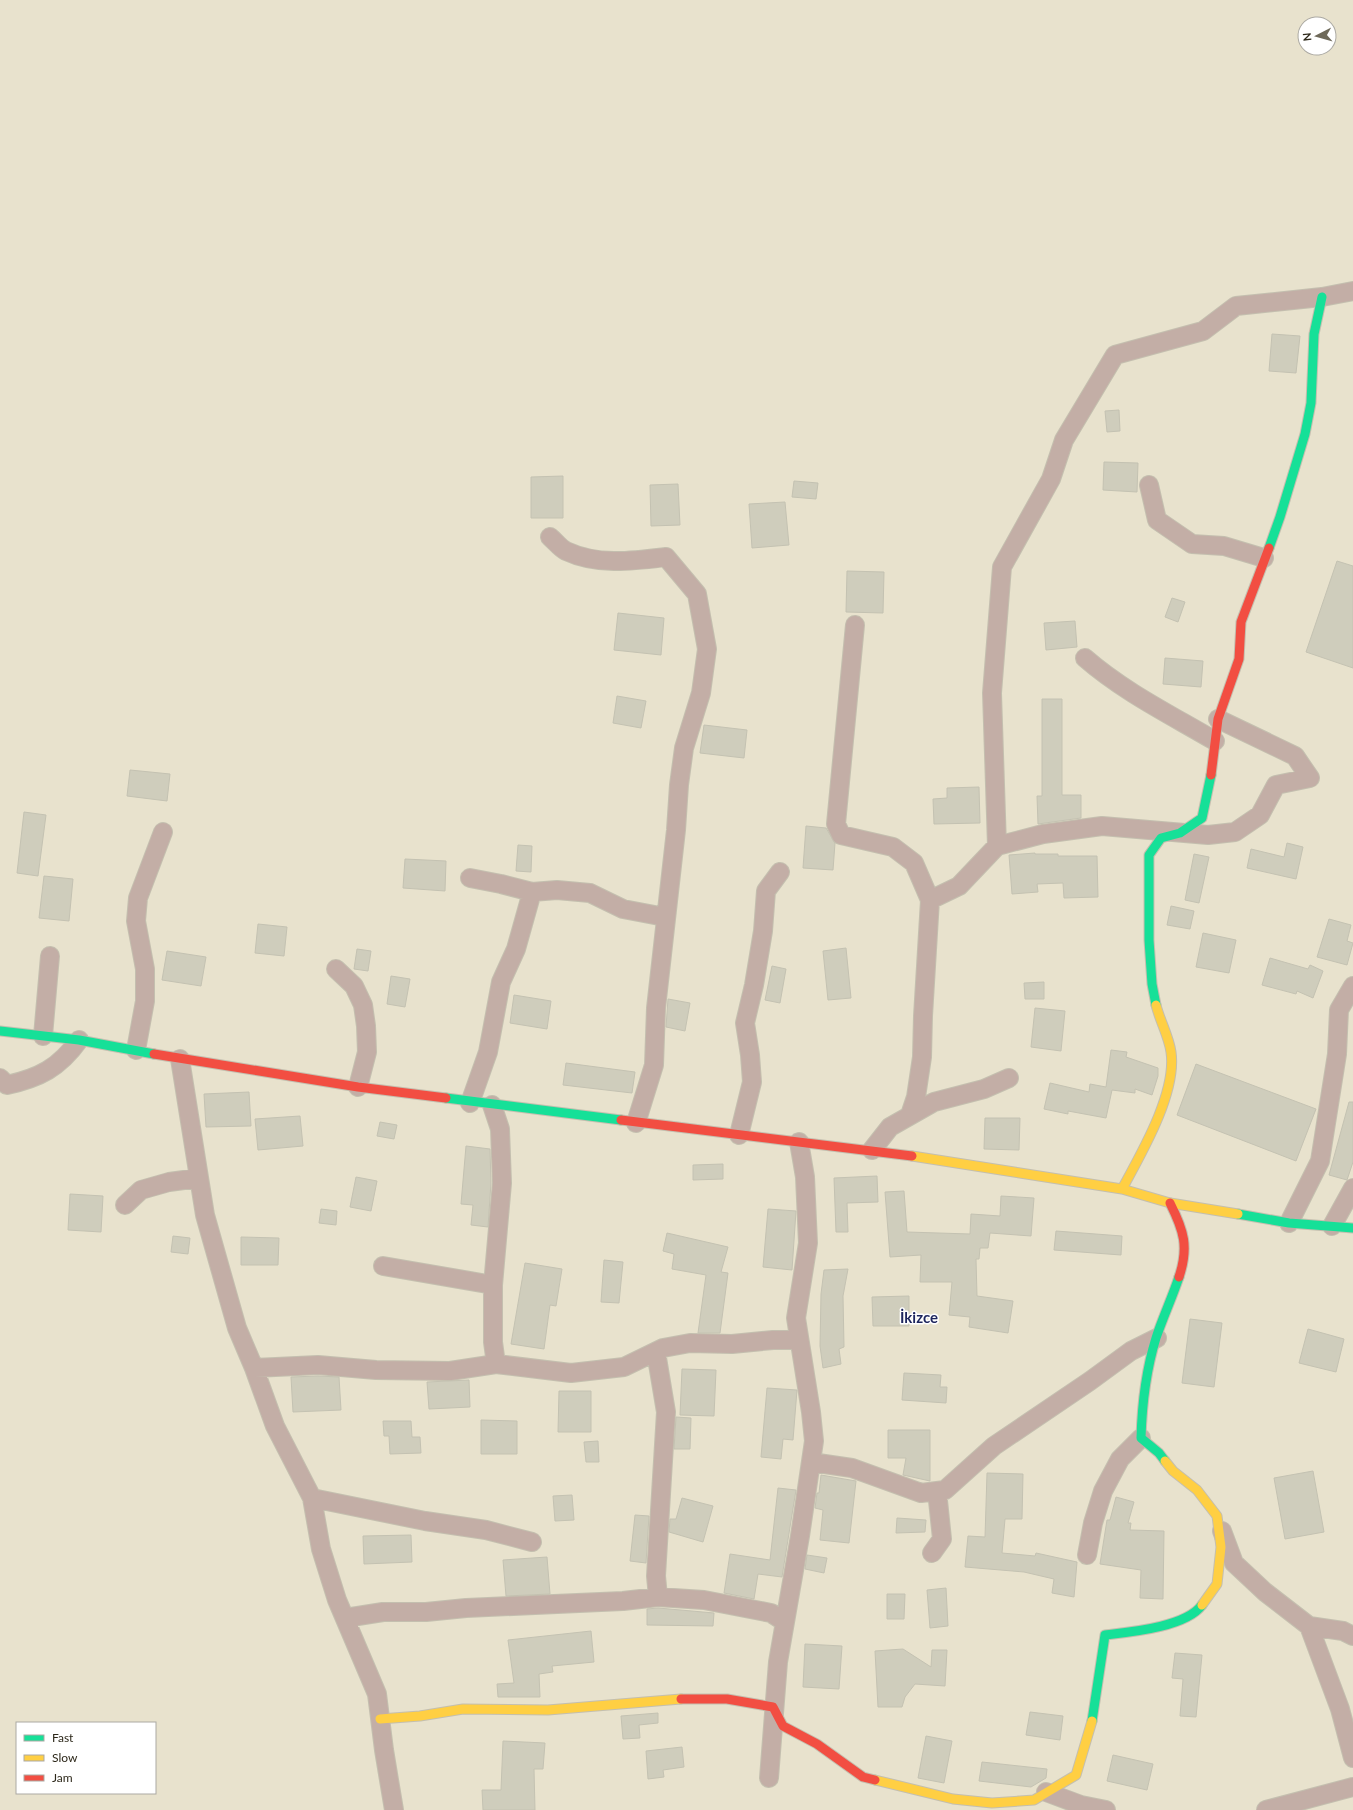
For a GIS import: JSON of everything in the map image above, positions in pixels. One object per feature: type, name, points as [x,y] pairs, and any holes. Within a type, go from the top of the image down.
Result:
[{"type":"street","points":[[997,846],[992,693],[1002,567],[1051,479],[1064,440],[1115,354],[1203,331],[1236,306],[1322,297],[1353,290]]},
{"type":"street","points":[[1122,1189],[1147,1143],[1160,1111],[1170,1078],[1171,1052],[1159,1018],[1152,984],[1149,940],[1149,856],[1161,838],[1180,833],[1202,818],[1210,784],[1218,719],[1239,659],[1241,622],[1280,517],[1305,434],[1311,403],[1314,334],[1322,297]]},
{"type":"street","points":[[1149,485],[1157,520],[1192,544],[1224,546],[1264,558]]},
{"type":"street","points":[[550,537],[565,551],[600,561],[630,562],[666,557],[697,594],[707,649],[701,693],[684,748],[656,1008],[654,1065],[636,1123]]},
{"type":"street","points":[[855,625],[836,824],[841,835],[893,847],[914,863],[930,900],[923,1009],[922,1057],[916,1097],[910,1115]]},
{"type":"street","points":[[1085,658],[1099,671],[1215,741]]},
{"type":"street","points":[[930,900],[959,886],[997,846],[1043,834],[1102,826],[1208,835],[1235,832],[1260,815],[1276,785],[1310,778],[1295,756],[1218,719]]},
{"type":"street","points":[[136,1050],[145,1001],[145,969],[136,921],[138,898],[163,832]]},
{"type":"street","points":[[739,1135],[752,1082],[745,1023],[761,946],[766,891],[780,872]]},
{"type":"street","points":[[470,878],[532,892],[557,890],[590,893],[623,910],[665,917]]},
{"type":"street","points":[[470,1102],[488,1052],[501,982],[516,949],[532,892]]},
{"type":"street","points":[[43,1036],[50,956]]},
{"type":"street","points":[[336,969],[354,986],[363,1005],[366,1026],[367,1052],[358,1087]]},
{"type":"street","points":[[1289,1223],[1320,1161],[1337,1054],[1339,1010],[1353,986]]},
{"type":"street","points":[[0,1031],[79,1040],[180,1059],[358,1087],[636,1123],[872,1150],[1122,1189],[1170,1203],[1289,1223],[1353,1228]]},
{"type":"street","points":[[0,1078],[7,1085],[30,1080],[52,1069],[79,1040]]},
{"type":"street","points":[[180,1059],[205,1214],[237,1328],[254,1368],[275,1426],[312,1498],[321,1549],[337,1600],[377,1694],[394,1810]]},
{"type":"street","points":[[872,1150],[890,1127],[934,1102],[984,1089],[1009,1078]]},
{"type":"street","points":[[492,1105],[500,1129],[502,1183],[493,1285],[493,1342],[496,1364]]},
{"type":"street","points":[[769,1778],[773,1707],[784,1622],[814,1441],[811,1412],[798,1340],[796,1318],[808,1243],[805,1178],[799,1142]]},
{"type":"street","points":[[125,1205],[141,1190],[169,1182],[199,1178]]},
{"type":"street","points":[[1332,1226],[1353,1188]]},
{"type":"street","points":[[1087,1555],[1093,1523],[1103,1491],[1120,1458],[1141,1438],[1143,1397],[1157,1338],[1172,1298],[1185,1251],[1180,1224],[1170,1203]]},
{"type":"street","points":[[384,1266],[493,1285]]},
{"type":"street","points":[[811,1462],[852,1468],[921,1493],[945,1490],[994,1446],[1090,1381],[1131,1351],[1157,1338]]},
{"type":"street","points":[[254,1368],[318,1365],[376,1370],[450,1371],[496,1364],[572,1373],[624,1367],[656,1352],[690,1343],[732,1344],[773,1340],[798,1340]]},
{"type":"street","points":[[656,1352],[666,1412],[656,1576],[658,1597]]},
{"type":"street","points":[[1141,1438],[1158,1453],[1173,1471],[1197,1490],[1217,1516],[1234,1563],[1265,1592],[1309,1626],[1342,1631],[1353,1636]]},
{"type":"street","points":[[932,1553],[942,1539],[937,1491]]},
{"type":"street","points":[[312,1498],[425,1521],[486,1530],[532,1542]]},
{"type":"street","points":[[773,1707],[783,1726],[817,1744],[863,1777],[953,1799],[992,1803],[1034,1800],[1076,1775],[1092,1722],[1104,1635],[1136,1632],[1160,1627],[1197,1612],[1217,1584],[1221,1547],[1217,1516]]},
{"type":"street","points":[[345,1618],[383,1612],[426,1612],[466,1608],[623,1602],[658,1597],[704,1600],[771,1613],[784,1622]]},
{"type":"street","points":[[1309,1626],[1340,1709],[1353,1758]]},
{"type":"street","points":[[380,1718],[420,1716],[463,1709],[548,1710],[680,1699],[727,1699],[773,1707]]},
{"type":"street","points":[[1266,1810],[1353,1787]]},
{"type":"street","points":[[1046,1792],[1081,1806],[1106,1810]]},
{"type":"building","points":[[1272,334],[1300,336],[1296,373],[1269,371]]},
{"type":"building","points":[[1119,410],[1120,431],[1107,432],[1105,411]]},
{"type":"building","points":[[1104,462],[1138,463],[1137,492],[1103,490]]},
{"type":"building","points":[[563,476],[563,518],[531,518],[531,477]]},
{"type":"building","points":[[794,481],[818,483],[816,499],[792,497]]},
{"type":"building","points":[[678,484],[680,525],[651,526],[650,485]]},
{"type":"building","points":[[785,502],[789,545],[752,548],[749,504]]},
{"type":"building","points":[[1337,561],[1353,566],[1353,668],[1306,652]]},
{"type":"building","points":[[847,571],[884,572],[883,613],[846,612]]},
{"type":"building","points":[[1172,598],[1185,602],[1178,622],[1165,617]]},
{"type":"building","points":[[618,613],[664,618],[661,655],[614,650]]},
{"type":"building","points":[[1075,621],[1077,647],[1046,650],[1044,623]]},
{"type":"building","points":[[1165,658],[1203,661],[1201,687],[1163,684]]},
{"type":"building","points":[[617,696],[646,701],[641,728],[613,723]]},
{"type":"building","points":[[1042,699],[1062,699],[1062,795],[1081,795],[1081,818],[1038,824],[1037,796],[1042,796]]},
{"type":"building","points":[[704,725],[747,730],[744,758],[700,753]]},
{"type":"building","points":[[130,770],[170,774],[167,801],[127,796]]},
{"type":"building","points":[[979,787],[980,823],[934,824],[933,799],[947,798],[947,788]]},
{"type":"building","points":[[24,812],[46,815],[38,876],[17,873]]},
{"type":"building","points":[[806,826],[826,828],[835,843],[833,870],[803,868]]},
{"type":"building","points":[[1287,843],[1303,847],[1296,879],[1247,868],[1251,849],[1284,857]]},
{"type":"building","points":[[518,845],[532,846],[531,872],[516,871]]},
{"type":"building","points":[[1035,853],[1058,854],[1058,856],[1097,856],[1098,897],[1064,898],[1063,883],[1037,884],[1038,892],[1012,894],[1009,855]]},
{"type":"building","points":[[1194,854],[1209,857],[1199,903],[1185,900]]},
{"type":"building","points":[[405,859],[446,861],[445,891],[403,888]]},
{"type":"building","points":[[44,876],[73,879],[69,921],[39,918]]},
{"type":"building","points":[[1171,906],[1194,911],[1190,929],[1167,925]]},
{"type":"building","points":[[1329,919],[1351,925],[1347,941],[1353,943],[1347,965],[1317,957]]},
{"type":"building","points":[[258,924],[287,927],[284,956],[255,953]]},
{"type":"building","points":[[1203,933],[1236,940],[1229,973],[1196,967]]},
{"type":"building","points":[[846,948],[851,998],[828,1000],[823,951]]},
{"type":"building","points":[[357,949],[371,951],[368,971],[354,969]]},
{"type":"building","points":[[167,951],[206,957],[201,986],[162,980]]},
{"type":"building","points":[[1270,958],[1308,969],[1310,965],[1323,971],[1313,998],[1297,991],[1296,994],[1262,985]]},
{"type":"building","points":[[772,966],[786,969],[780,1003],[765,1000]]},
{"type":"building","points":[[391,976],[410,979],[405,1007],[387,1004]]},
{"type":"building","points":[[1044,982],[1044,999],[1025,999],[1024,983]]},
{"type":"building","points":[[514,995],[551,1001],[547,1029],[510,1023]]},
{"type":"building","points":[[668,999],[690,1003],[685,1031],[666,1027]]},
{"type":"building","points":[[1035,1008],[1065,1011],[1061,1051],[1031,1047]]},
{"type":"building","points":[[1111,1050],[1127,1052],[1126,1057],[1158,1068],[1158,1076],[1152,1095],[1135,1089],[1135,1093],[1112,1090],[1106,1118],[1068,1111],[1068,1114],[1044,1109],[1050,1083],[1089,1092],[1090,1084],[1106,1087]]},
{"type":"building","points":[[566,1063],[635,1072],[632,1093],[563,1085]]},
{"type":"building","points":[[1196,1064],[1316,1109],[1296,1161],[1177,1115]]},
{"type":"building","points":[[249,1092],[251,1126],[206,1127],[204,1094]]},
{"type":"building","points":[[1349,1102],[1353,1102],[1353,1162],[1347,1180],[1329,1175]]},
{"type":"building","points":[[300,1116],[303,1146],[258,1150],[255,1119]]},
{"type":"building","points":[[985,1118],[1020,1118],[1019,1150],[984,1149]]},
{"type":"building","points":[[380,1122],[397,1125],[394,1139],[377,1136]]},
{"type":"building","points":[[466,1146],[490,1149],[491,1183],[488,1227],[471,1225],[473,1205],[461,1204]]},
{"type":"building","points":[[723,1164],[723,1179],[693,1180],[693,1165]]},
{"type":"building","points":[[877,1176],[878,1202],[847,1203],[848,1232],[836,1232],[834,1178]]},
{"type":"building","points":[[356,1177],[377,1181],[371,1211],[350,1207]]},
{"type":"building","points":[[904,1191],[907,1232],[970,1234],[971,1214],[1000,1216],[1001,1196],[1034,1198],[1031,1236],[990,1233],[988,1248],[980,1248],[979,1259],[976,1259],[977,1296],[1013,1301],[1008,1333],[969,1327],[970,1317],[949,1315],[952,1282],[920,1282],[921,1255],[890,1257],[885,1192]]},
{"type":"building","points":[[70,1194],[103,1196],[101,1232],[68,1230]]},
{"type":"building","points":[[321,1209],[337,1211],[336,1225],[319,1223]]},
{"type":"building","points":[[768,1209],[796,1211],[792,1270],[763,1267]]},
{"type":"building","points":[[1056,1231],[1122,1236],[1121,1255],[1054,1250]]},
{"type":"building","points":[[667,1233],[728,1247],[721,1272],[728,1273],[720,1333],[698,1333],[706,1275],[672,1269],[674,1254],[663,1251]]},
{"type":"building","points":[[173,1236],[190,1238],[188,1254],[171,1252]]},
{"type":"building","points":[[241,1237],[279,1238],[278,1265],[241,1265]]},
{"type":"building","points":[[604,1260],[623,1262],[619,1303],[601,1302]]},
{"type":"building","points":[[525,1263],[562,1269],[556,1306],[550,1305],[544,1349],[511,1344]]},
{"type":"building","points":[[848,1269],[843,1296],[844,1347],[839,1349],[841,1364],[823,1368],[820,1346],[821,1294],[824,1270]]},
{"type":"building","points":[[909,1296],[909,1326],[873,1326],[872,1297]]},
{"type":"building","points":[[1190,1319],[1222,1323],[1214,1387],[1182,1383]]},
{"type":"building","points":[[1308,1329],[1344,1339],[1336,1372],[1299,1363]]},
{"type":"building","points":[[682,1369],[716,1370],[714,1416],[680,1415]]},
{"type":"building","points":[[904,1373],[941,1375],[940,1387],[947,1387],[946,1403],[902,1400]]},
{"type":"building","points":[[291,1377],[339,1377],[341,1410],[293,1412]]},
{"type":"building","points":[[469,1380],[470,1407],[429,1409],[427,1382]]},
{"type":"building","points":[[767,1388],[797,1390],[793,1440],[783,1439],[781,1459],[761,1457]]},
{"type":"building","points":[[559,1391],[591,1391],[591,1432],[558,1432]]},
{"type":"building","points":[[676,1417],[691,1418],[690,1449],[674,1449]]},
{"type":"building","points":[[481,1420],[517,1421],[517,1454],[481,1454]]},
{"type":"building","points":[[383,1421],[411,1421],[412,1437],[420,1437],[421,1453],[390,1454],[389,1436],[384,1436]]},
{"type":"building","points":[[888,1430],[930,1430],[930,1481],[903,1475],[906,1458],[888,1458]]},
{"type":"building","points":[[598,1441],[599,1462],[586,1462],[584,1442]]},
{"type":"building","points":[[1313,1471],[1324,1532],[1285,1539],[1274,1478]]},
{"type":"building","points":[[987,1473],[1023,1474],[1022,1519],[1005,1519],[1002,1553],[1035,1556],[1036,1553],[1077,1562],[1074,1597],[1052,1593],[1054,1579],[1024,1572],[965,1567],[968,1536],[985,1537]]},
{"type":"building","points":[[821,1475],[856,1481],[849,1543],[820,1540],[823,1510],[815,1508],[817,1493],[819,1493]]},
{"type":"building","points":[[778,1488],[796,1490],[782,1577],[758,1574],[754,1599],[724,1593],[730,1554],[770,1560]]},
{"type":"building","points":[[572,1495],[574,1520],[555,1521],[553,1496]]},
{"type":"building","points":[[1116,1497],[1134,1502],[1128,1523],[1131,1523],[1130,1530],[1164,1531],[1163,1599],[1140,1598],[1141,1570],[1100,1564],[1107,1520],[1110,1520]]},
{"type":"building","points":[[682,1498],[713,1506],[703,1542],[669,1532],[670,1519],[676,1519]]},
{"type":"building","points":[[635,1515],[649,1516],[646,1563],[630,1561]]},
{"type":"building","points":[[897,1518],[926,1520],[925,1532],[896,1533]]},
{"type":"building","points":[[411,1535],[412,1562],[364,1564],[363,1536]]},
{"type":"building","points":[[807,1555],[827,1558],[824,1573],[805,1569]]},
{"type":"building","points":[[547,1557],[550,1594],[506,1596],[503,1560]]},
{"type":"building","points":[[946,1588],[948,1626],[930,1628],[927,1590]]},
{"type":"building","points":[[887,1594],[905,1594],[904,1619],[887,1619]]},
{"type":"building","points":[[658,1608],[714,1613],[713,1626],[647,1625],[647,1609]]},
{"type":"building","points":[[591,1631],[594,1662],[552,1666],[553,1672],[539,1674],[540,1697],[498,1697],[497,1684],[514,1683],[508,1640]]},
{"type":"building","points":[[805,1644],[842,1646],[839,1689],[803,1687]]},
{"type":"building","points":[[903,1649],[931,1667],[932,1650],[947,1650],[945,1686],[915,1684],[905,1697],[902,1707],[878,1707],[875,1651]]},
{"type":"building","points":[[1175,1653],[1202,1655],[1196,1717],[1180,1716],[1183,1679],[1172,1678]]},
{"type":"building","points":[[1030,1712],[1063,1716],[1060,1740],[1026,1735]]},
{"type":"building","points":[[658,1713],[658,1723],[639,1725],[640,1738],[623,1739],[621,1716]]},
{"type":"building","points":[[926,1736],[952,1741],[944,1783],[918,1778]]},
{"type":"building","points":[[503,1741],[545,1743],[543,1769],[534,1769],[535,1810],[483,1810],[482,1790],[501,1790]]},
{"type":"building","points":[[682,1747],[684,1767],[663,1770],[664,1777],[648,1779],[646,1751]]},
{"type":"building","points":[[1113,1755],[1153,1764],[1147,1790],[1107,1781]]},
{"type":"building","points":[[982,1762],[1047,1769],[1046,1778],[1031,1787],[979,1781]]},
{"type":"traffic: fast","points":[[1269,548],[1305,434],[1311,403],[1314,334],[1322,297]]},
{"type":"traffic: fast","points":[[1156,1005],[1152,984],[1149,940],[1149,855],[1161,838],[1180,833],[1202,818],[1211,775]]},
{"type":"traffic: fast","points":[[0,1031],[79,1040],[154,1054]]},
{"type":"traffic: fast","points":[[446,1098],[621,1120]]},
{"type":"traffic: fast","points":[[1238,1214],[1289,1223],[1353,1228]]},
{"type":"traffic: fast","points":[[1165,1461],[1159,1453],[1141,1438],[1142,1413],[1147,1375],[1153,1350],[1179,1277]]},
{"type":"traffic: fast","points":[[1092,1721],[1105,1635],[1143,1630],[1184,1619],[1202,1605]]},
{"type":"traffic: slow","points":[[1122,1189],[1139,1159],[1156,1123],[1169,1086],[1171,1052],[1156,1005]]},
{"type":"traffic: slow","points":[[912,1156],[1122,1189],[1170,1203],[1238,1214]]},
{"type":"traffic: slow","points":[[1165,1461],[1173,1471],[1197,1490],[1217,1516],[1221,1547],[1217,1584],[1202,1605]]},
{"type":"traffic: slow","points":[[380,1719],[420,1716],[463,1709],[548,1710],[681,1699]]},
{"type":"traffic: slow","points":[[875,1780],[953,1799],[992,1803],[1034,1800],[1076,1775],[1092,1721]]},
{"type":"traffic: jam","points":[[1211,775],[1218,719],[1239,659],[1241,622],[1269,548]]},
{"type":"traffic: jam","points":[[154,1054],[358,1087],[446,1098]]},
{"type":"traffic: jam","points":[[621,1120],[912,1156]]},
{"type":"traffic: jam","points":[[1170,1203],[1179,1222],[1184,1239],[1184,1257],[1179,1277]]},
{"type":"traffic: jam","points":[[681,1699],[727,1699],[773,1707],[783,1726],[817,1744],[863,1777],[875,1780]]},
{"type":"district","name":"İkizce","points":[[919,1317]]}]
